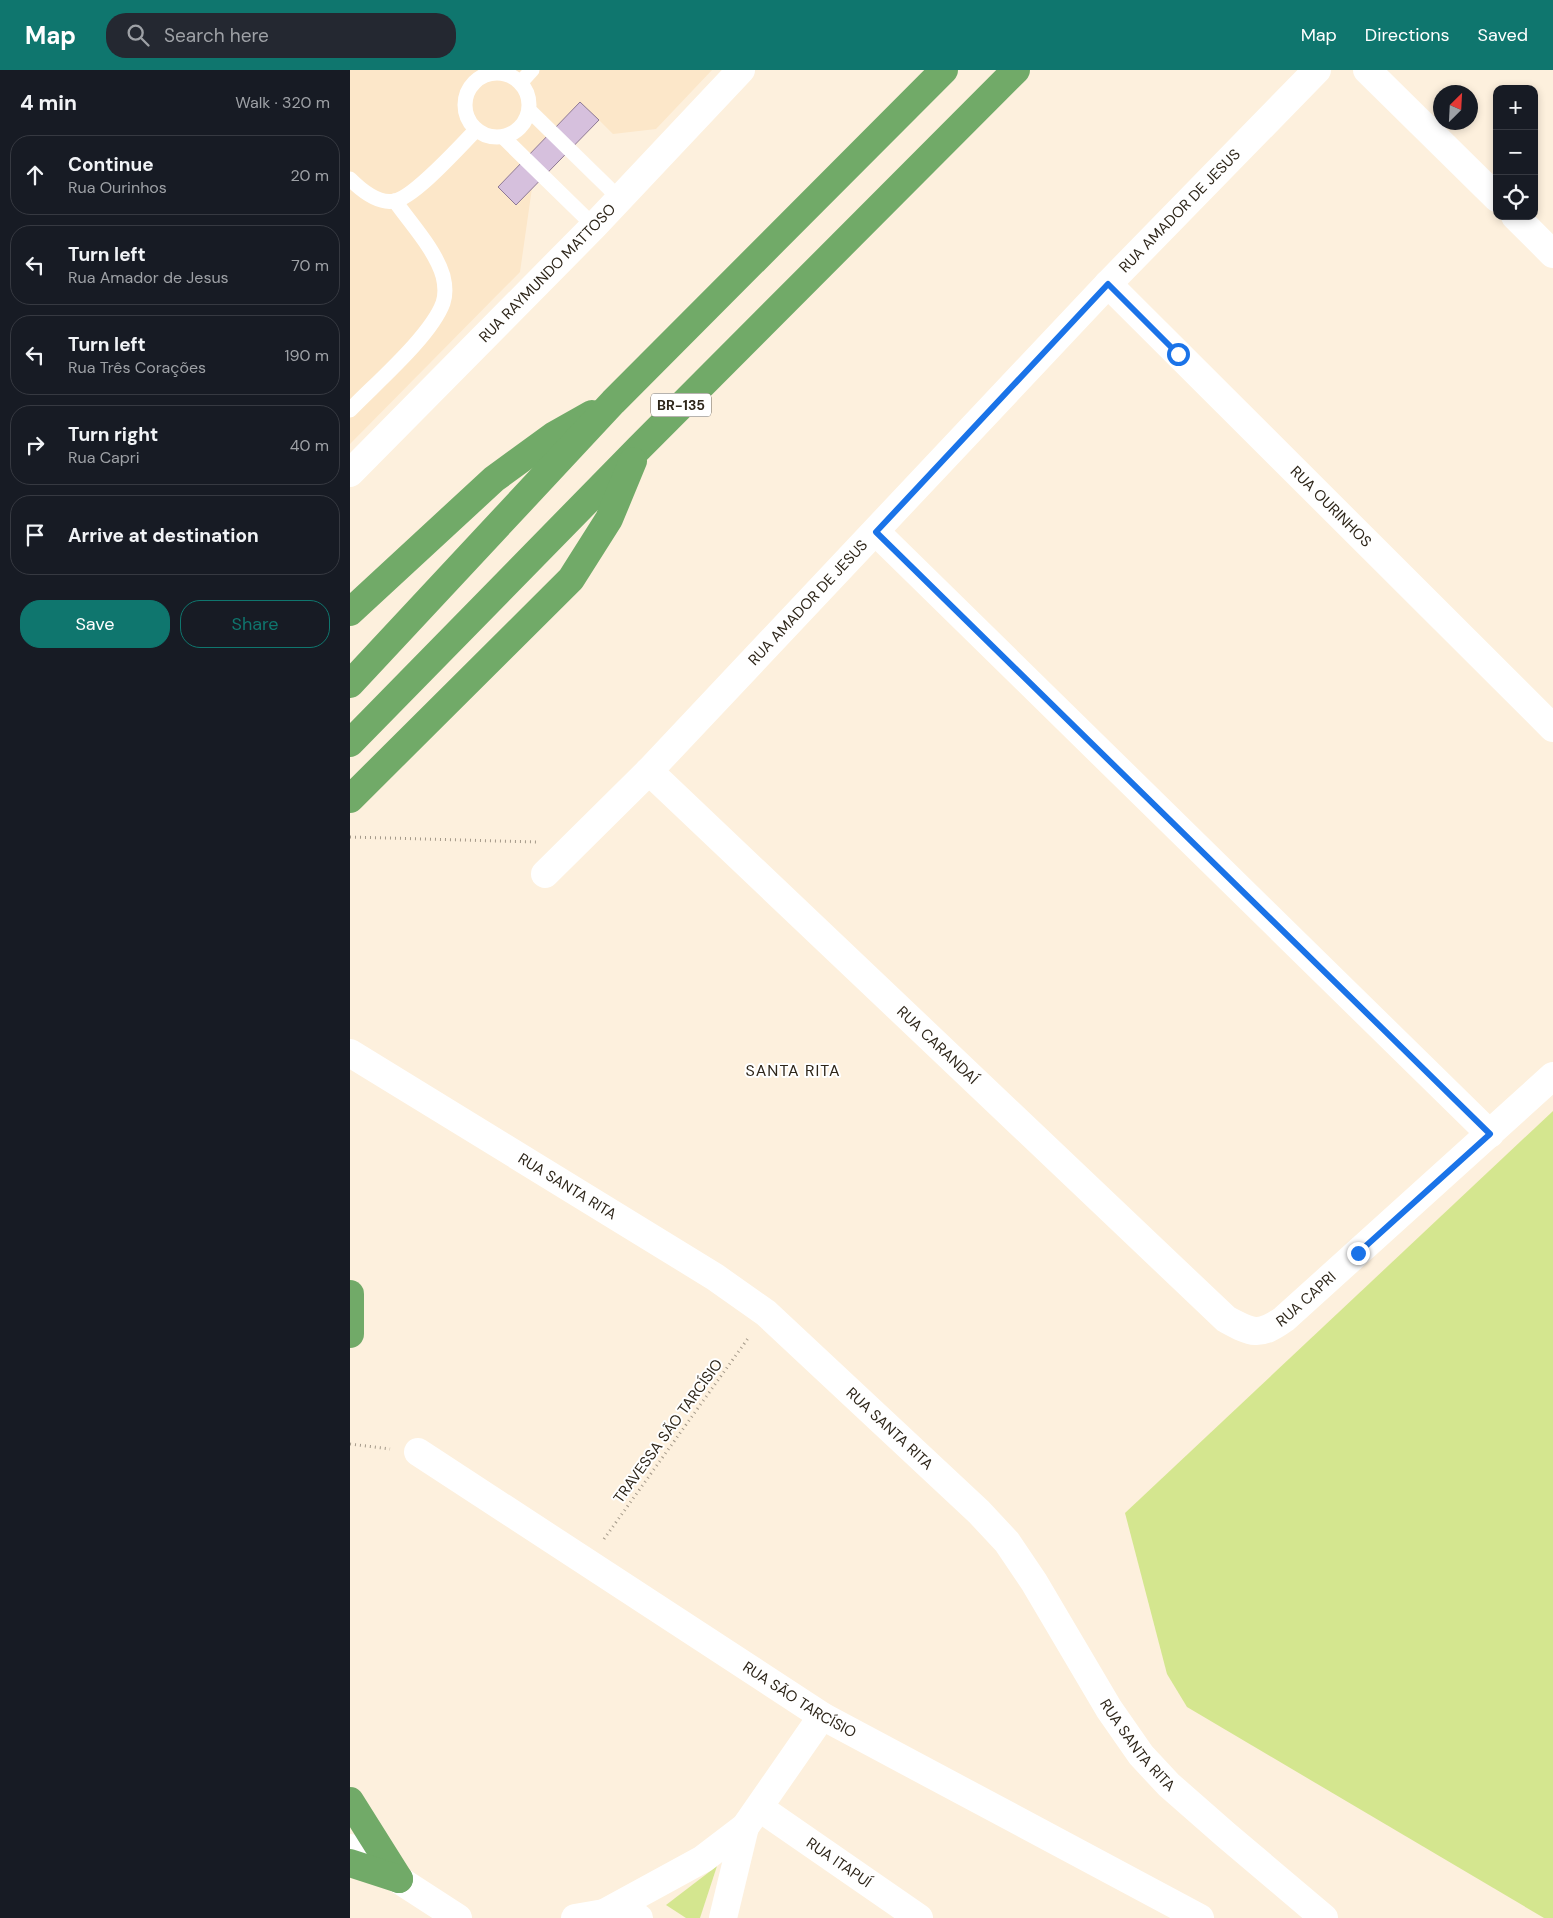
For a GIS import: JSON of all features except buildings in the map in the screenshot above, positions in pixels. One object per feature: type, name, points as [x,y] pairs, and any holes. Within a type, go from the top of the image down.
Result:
[{"type":"highway","name":"BR-135","points":[[350,684],[613,402],[944,70]]},
{"type":"highway","name":"BR-135","points":[[350,743],[639,448],[1016,70]]},
{"type":"highway","points":[[350,612],[494,480],[552,436],[613,402]]},
{"type":"highway","points":[[350,799],[571,579],[609,519],[639,448]]},
{"type":"highway","points":[[350,1294],[350,1334]]},
{"type":"highway","points":[[350,1801],[399,1879]]},
{"type":"highway","points":[[350,1863],[399,1879]]},
{"type":"street","name":"RUA RAYMUNDO MATTOSO","points":[[350,473],[594,226],[741,70]]},
{"type":"street","name":"RUA AMADOR DE JESUS","points":[[545,874],[649,771],[1108,284],[1316,70]]},
{"type":"street","points":[[1367,70],[1493,194]]},
{"type":"street","points":[[1519,220],[1553,254]]},
{"type":"street","name":"RUA OURINHOS","points":[[1108,284],[1553,728]]},
{"type":"street","points":[[876,532],[1490,1134]]},
{"type":"street","name":"RUA CARANDAÍ","points":[[649,771],[1226,1319]]},
{"type":"street","name":"RUA SANTA RITA","points":[[350,1053],[714,1277],[766,1313],[979,1512],[1007,1542],[1034,1582],[1109,1709],[1152,1767],[1218,1829],[1324,1918]]},
{"type":"street","name":"RUA CAPRI","points":[[1226,1319],[1244,1329],[1258,1333],[1271,1328],[1284,1319],[1553,1076]]},
{"type":"street","name":"RUA SÃO TARCÍSIO","points":[[418,1452],[822,1716],[1200,1918]]},
{"type":"street","points":[[604,1913],[703,1859],[753,1818],[822,1716]]},
{"type":"street","points":[[723,1918],[753,1818]]},
{"type":"street","name":"RUA ITAPUÍ","points":[[753,1818],[919,1918]]},
{"type":"street","points":[[350,1848],[458,1918]]},
{"type":"street","points":[[575,1918],[604,1913],[639,1918]]},
{"type":"lane","points":[[521,82],[532,70]]},
{"type":"lane","points":[[493,73],[508,74],[521,82],[529,96],[530,111],[520,128],[503,137],[489,136],[476,130],[468,118],[464,103],[469,88],[479,78],[493,73]]},
{"type":"lane","points":[[530,111],[620,199]]},
{"type":"lane","points":[[350,179],[371,196],[386,201],[396,201],[412,192],[476,130]]},
{"type":"lane","points":[[503,137],[594,226]]},
{"type":"lane","points":[[350,410],[419,339],[434,319],[443,302],[445,290],[436,260],[396,201]]},
{"type":"path","points":[[350,837],[577,843]]},
{"type":"path","name":"TRAVESSA SÃO TARCÍSIO","points":[[587,1562],[766,1313]]},
{"type":"path","points":[[350,1444],[418,1452]]},
{"type":"shaded area","points":[[350,70],[712,70],[656,129],[613,134],[599,120],[532,188],[520,272],[350,444]]},
{"type":"green space","points":[[1553,1111],[1553,1918],[1544,1918],[1187,1707],[1167,1674],[1125,1513]]},
{"type":"green space","points":[[717,1866],[700,1918],[686,1918],[666,1905]]},
{"type":"district","name":"SANTA RITA","points":[[793,1070]]},
{"type":"route","points":[[1178,354],[1108,284],[876,532],[1490,1134],[1358,1253]]}]
